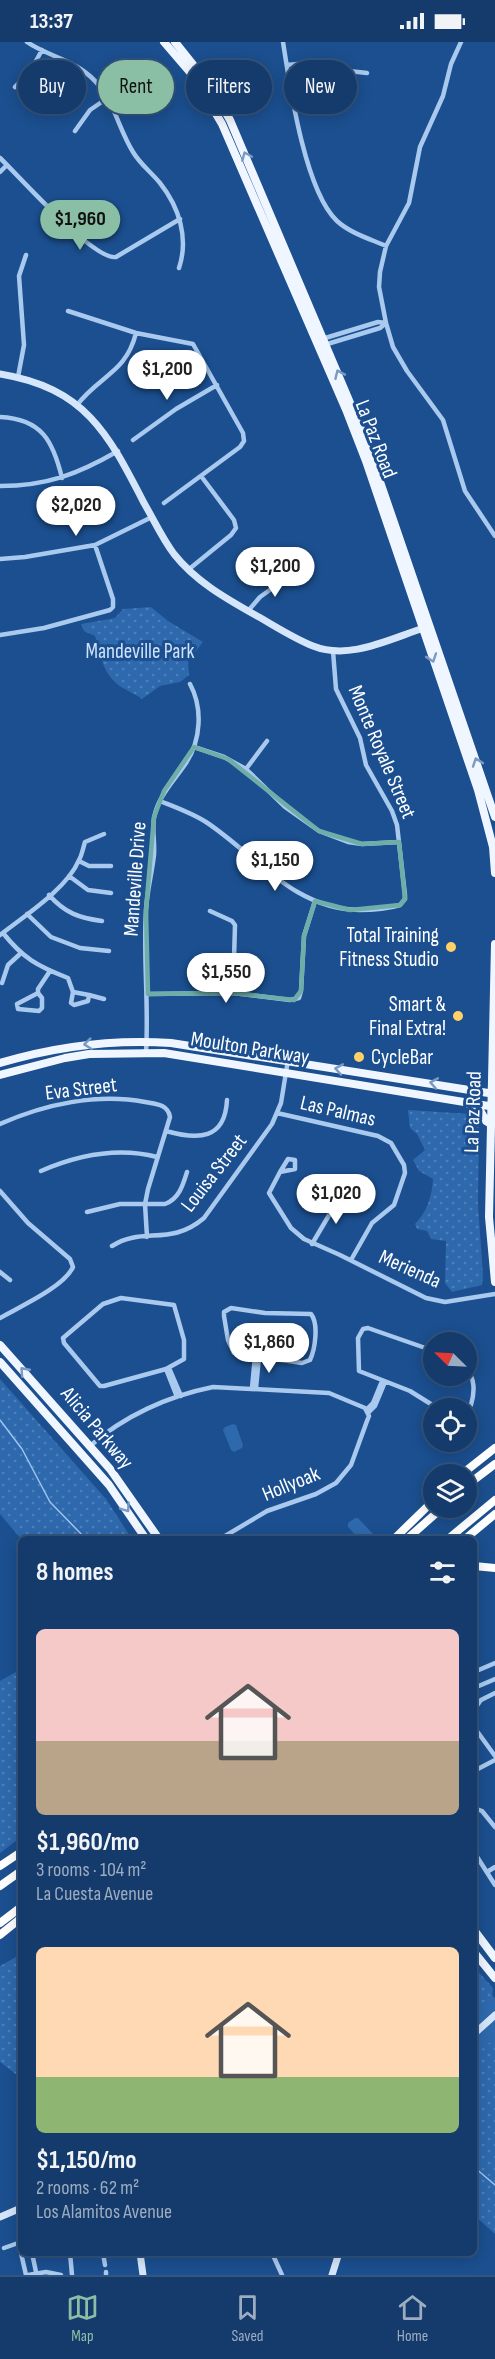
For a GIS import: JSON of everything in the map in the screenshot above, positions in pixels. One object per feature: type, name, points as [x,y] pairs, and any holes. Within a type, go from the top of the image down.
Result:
[{"type":"highway","points":[[475,1464],[495,1448]]},
{"type":"highway","points":[[477,1478],[495,1464]]},
{"type":"highway","points":[[452,1536],[495,1500]]},
{"type":"highway","points":[[397,1536],[423,1511]]},
{"type":"highway","points":[[469,1536],[495,1514]]},
{"type":"highway","points":[[410,1536],[431,1518]]},
{"type":"highway","points":[[477,1566],[495,1568]]},
{"type":"highway","points":[[0,1866],[18,1854]]},
{"type":"highway","points":[[0,1886],[18,1873]]},
{"type":"highway","points":[[0,1923],[18,1909]]},
{"type":"highway","points":[[0,1935],[18,1920]]},
{"type":"main road","name":"La Paz Road","points":[[164,42],[194,77],[222,124],[321,343]]},
{"type":"main road","name":"La Paz Road","points":[[175,42],[205,78],[230,120],[321,343],[366,461],[495,817]]},
{"type":"main road","name":"La Paz Road","points":[[426,627],[489,827],[495,873]]},
{"type":"main road","name":"La Paz Road","points":[[495,944],[489,1217],[495,1282]]},
{"type":"main road","name":"Moulton Parkway","points":[[0,1063],[60,1047],[147,1041],[198,1046],[493,1094]]},
{"type":"main road","name":"Moulton Parkway","points":[[1,1073],[89,1054],[146,1052],[187,1056],[493,1106]]},
{"type":"main road","points":[[467,1102],[472,1108],[481,1112],[486,1122],[491,1124]]},
{"type":"main road","name":"Alicia Parkway","points":[[0,1345],[90,1446],[135,1503],[157,1536]]},
{"type":"main road","name":"Alicia Parkway","points":[[0,1362],[109,1485],[144,1536]]},
{"type":"main road","points":[[45,1412],[55,1418],[81,1446],[90,1446],[89,1455],[108,1478],[109,1485]]},
{"type":"main road","points":[[477,1934],[495,1958]]},
{"type":"main road","points":[[477,1956],[495,1978]]},
{"type":"street","points":[[27,42],[76,65],[98,83]]},
{"type":"street","points":[[283,42],[285,60]]},
{"type":"street","points":[[461,42],[451,64],[438,110],[420,147],[409,203],[386,246],[379,287],[386,323],[399,359],[443,420],[465,491],[495,536]]},
{"type":"street","points":[[15,87],[31,70],[42,50]]},
{"type":"street","points":[[357,72],[367,73]]},
{"type":"street","points":[[75,131],[90,110],[98,105]]},
{"type":"street","points":[[116,114],[132,151],[169,196],[180,219],[183,256],[179,268]]},
{"type":"street","points":[[295,114],[324,205],[339,223],[386,246]]},
{"type":"street","points":[[0,158],[76,234],[107,257],[116,257],[180,219]]},
{"type":"street","points":[[0,172],[7,165]]},
{"type":"street","points":[[18,377],[24,345],[19,276],[26,255]]},
{"type":"street","points":[[68,311],[136,333],[193,344],[243,433],[244,441],[240,447],[164,503]]},
{"type":"street","points":[[321,343],[380,328],[386,323]]},
{"type":"street","points":[[77,405],[93,386],[115,372],[125,361],[133,348],[136,333]]},
{"type":"street","points":[[0,374],[18,377],[48,387],[77,405],[104,431],[118,451],[162,537],[188,570],[212,590],[296,638],[315,647],[333,651],[355,650],[426,627]]},
{"type":"street","points":[[133,440],[176,409],[217,385]]},
{"type":"street","points":[[0,417],[28,422],[40,430],[50,441],[57,455],[62,478]]},
{"type":"street","points":[[0,486],[23,485],[62,478],[85,470],[118,451]]},
{"type":"street","points":[[188,570],[231,535],[236,528],[234,520],[201,476]]},
{"type":"street","points":[[0,559],[95,545],[152,517]]},
{"type":"street","points":[[0,635],[44,628],[110,610],[113,607],[113,599],[95,545]]},
{"type":"street","points":[[248,611],[260,597],[292,574]]},
{"type":"street","name":"Monte Royale Street","points":[[315,901],[350,910],[396,907],[403,902],[405,895],[398,825],[369,773],[360,738],[336,689],[333,651]]},
{"type":"street","name":"Mandeville Drive","points":[[146,1052],[148,994],[146,910],[154,853],[154,817],[160,801],[187,762],[194,747],[199,715],[196,694],[190,684]]},
{"type":"street","points":[[246,769],[267,741]]},
{"type":"street","points":[[194,747],[246,769],[285,807],[319,831],[355,843],[399,842]]},
{"type":"street","points":[[148,994],[233,993],[290,1000],[298,998],[302,991],[304,936],[315,901],[282,884],[206,822],[160,801]]},
{"type":"street","points":[[89,995],[88,1000],[74,1005],[71,1003],[73,992],[68,978],[20,954],[2,934],[69,876],[79,861],[84,842],[104,834]]},
{"type":"street","points":[[79,861],[89,866],[111,866]]},
{"type":"street","points":[[69,876],[88,890],[111,893]]},
{"type":"street","points":[[49,895],[56,903],[78,918],[102,921]]},
{"type":"street","points":[[210,911],[232,921],[235,925],[233,993]]},
{"type":"street","points":[[27,914],[51,937],[80,948],[109,951]]},
{"type":"street","points":[[2,983],[8,965],[20,954]]},
{"type":"street","points":[[38,993],[17,1004],[18,1009],[39,1011],[42,1008],[42,998],[38,989],[50,971]]},
{"type":"street","points":[[73,992],[104,999]]},
{"type":"street","name":"Louisa Street","points":[[112,1246],[128,1238],[178,1234],[195,1226],[204,1218],[272,1124],[277,1113],[288,1060]]},
{"type":"street","name":"Eva Street","points":[[0,1124],[44,1108],[93,1100],[138,1100],[163,1105],[167,1108],[170,1117],[166,1131]]},
{"type":"street","points":[[147,1237],[145,1204],[166,1131],[187,1137],[207,1134],[222,1123],[226,1114],[227,1100]]},
{"type":"street","name":"Las Palmas","points":[[277,1113],[378,1136],[391,1143],[405,1169],[395,1203],[372,1223],[351,1260]]},
{"type":"street","points":[[41,1172],[81,1157],[114,1152],[157,1157]]},
{"type":"street","points":[[87,1212],[114,1205],[165,1204],[177,1196],[187,1172]]},
{"type":"street","name":"Merienda","points":[[280,1172],[269,1192],[291,1228],[312,1244],[351,1260],[426,1299],[445,1302],[495,1294]]},
{"type":"street","points":[[0,1191],[28,1223],[70,1259],[73,1267],[68,1276],[0,1318]]},
{"type":"street","points":[[312,1244],[341,1194]]},
{"type":"street","points":[[0,1272],[10,1280]]},
{"type":"street","points":[[114,1299],[171,1304],[177,1309],[185,1354],[182,1362],[168,1368],[100,1386],[64,1343],[63,1338],[103,1304],[114,1299]]},
{"type":"street","points":[[227,1309],[265,1313],[308,1313],[314,1317],[315,1331],[310,1360],[302,1363],[257,1357],[232,1351],[224,1316],[227,1309]]},
{"type":"street","points":[[423,1348],[373,1329],[363,1329],[358,1338],[359,1371],[423,1400]]},
{"type":"street","points":[[254,1388],[257,1357]]},
{"type":"street","points":[[168,1368],[179,1397]]},
{"type":"street","name":"Hollyoak","points":[[225,1536],[267,1511],[316,1494],[336,1483],[351,1465],[368,1421],[368,1411],[383,1381]]},
{"type":"street","points":[[90,1446],[121,1422],[179,1397],[213,1387],[328,1393],[361,1405],[368,1411]]},
{"type":"street","points":[[477,1670],[495,1663]]},
{"type":"street","points":[[477,1687],[493,1679],[486,1666]]},
{"type":"street","points":[[477,1706],[481,1700],[495,1693]]},
{"type":"street","points":[[477,1731],[495,1758],[477,1769]]},
{"type":"street","points":[[477,1809],[482,1810],[495,1827]]},
{"type":"street","points":[[477,1857],[495,1885]]},
{"type":"street","points":[[487,1872],[495,1867]]},
{"type":"street","points":[[477,2031],[493,2018]]},
{"type":"street","points":[[0,2217],[18,2209]]},
{"type":"street","points":[[4,2248],[18,2243]]},
{"type":"street","points":[[22,2256],[27,2275],[36,2272],[61,2275]]},
{"type":"street","points":[[33,2256],[36,2272]]},
{"type":"street","points":[[70,2256],[72,2275]]},
{"type":"street","points":[[104,2256],[105,2265]]},
{"type":"street","points":[[140,2256],[142,2275]]},
{"type":"street","points":[[273,2256],[282,2275]]},
{"type":"street","points":[[332,2275],[337,2256]]},
{"type":"highlighted area","points":[[194,747],[228,759],[319,831],[362,844],[399,842],[405,899],[400,905],[350,910],[315,901],[304,936],[301,991],[294,1000],[233,993],[148,994],[146,910],[154,817],[164,791]]},
{"type":"green space","name":"Mandeville Park","points":[[151,607],[168,621],[203,642],[188,661],[189,675],[180,682],[160,686],[142,699],[121,687],[110,676],[103,664],[95,636],[84,631],[81,624],[115,618],[123,609]]},
{"type":"green space","points":[[408,1110],[471,1114],[479,1125],[478,1204],[482,1285],[452,1292],[445,1283],[446,1241],[431,1239],[427,1231],[417,1229],[415,1224],[428,1203],[433,1179],[419,1171],[413,1160],[425,1150],[417,1134],[410,1128]]},
{"type":"green space","points":[[0,1379],[106,1499],[130,1536],[18,1536],[0,1514]]},
{"type":"green space","points":[[233,1424],[236,1425],[243,1445],[234,1452],[223,1430]]},
{"type":"green space","points":[[358,1518],[373,1534],[372,1536],[356,1536],[348,1527],[348,1523]]},
{"type":"green space","points":[[18,1671],[18,1839],[0,1853],[0,1681]]},
{"type":"green space","points":[[18,1956],[18,2076],[0,2062],[0,1966]]},
{"type":"green space","points":[[477,1970],[493,1988],[492,1998],[477,2011]]},
{"type":"green space","points":[[477,1980],[495,1998],[495,2234],[477,2218]]},
{"type":"green space","points":[[495,2038],[495,2232],[477,2216],[477,2053]]},
{"type":"waterway","points":[[0,1420],[22,1449],[50,1502],[83,1536]]},
{"type":"waterway","points":[[477,2170],[495,2185]]},
{"type":"place","name":"Total Training Fitness Studio","points":[[451,947]]},
{"type":"place","name":"Smart & Final Extra!","points":[[458,1016]]},
{"type":"place","name":"CycleBar","points":[[359,1057]]}]
